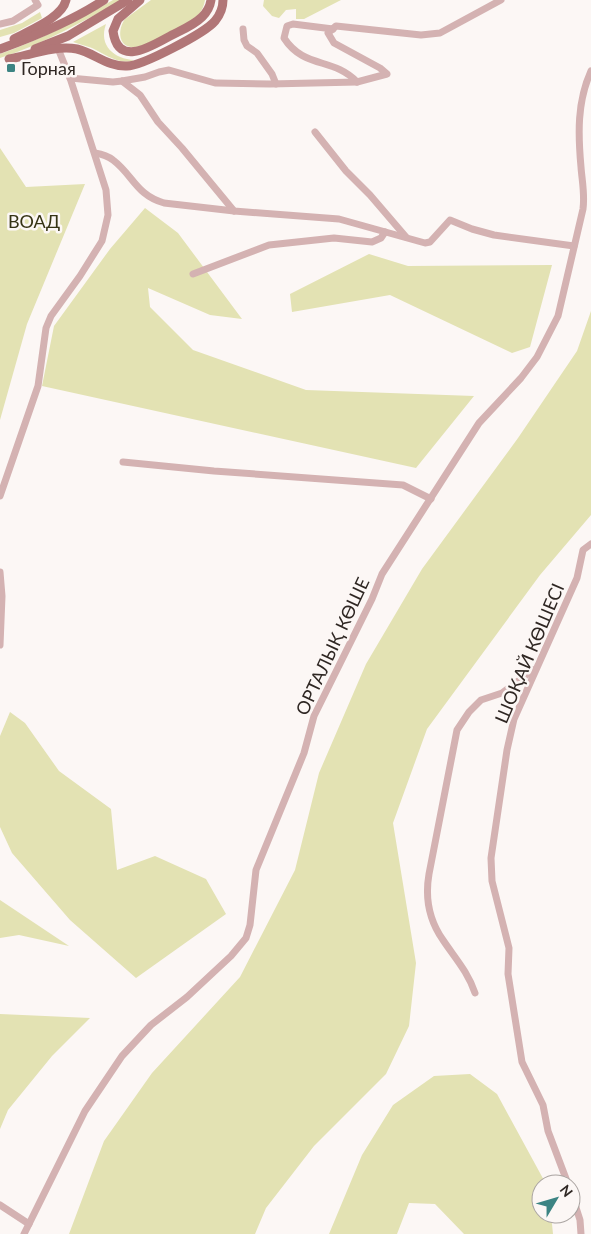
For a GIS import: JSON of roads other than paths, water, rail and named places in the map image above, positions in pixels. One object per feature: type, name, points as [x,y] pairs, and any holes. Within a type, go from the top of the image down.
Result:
[{"type":"main road","points":[[0,48],[56,15],[65,6],[66,0]]},
{"type":"main road","points":[[0,48],[31,38],[104,0]]},
{"type":"main road","points":[[4,61],[57,45],[68,36],[128,0]]},
{"type":"main road","points":[[140,0],[118,19],[113,31],[117,45],[129,52],[143,51],[195,23],[206,12],[211,0]]},
{"type":"main road","points":[[57,45],[78,49],[110,64],[120,66],[137,65],[208,27],[219,15],[223,0]]},
{"type":"street","points":[[0,24],[13,21],[38,5],[36,0]]},
{"type":"street","points":[[70,78],[113,82],[146,77],[169,70],[215,83],[357,82],[387,74],[380,68],[334,43],[328,33],[336,26],[421,35],[440,33],[501,0]]},
{"type":"street","points":[[333,29],[292,24],[287,26],[284,38],[290,48],[304,58],[334,66],[349,74],[357,82]]},
{"type":"street","points":[[243,29],[244,40],[272,74],[276,84]]},
{"type":"street","points":[[0,496],[38,386],[46,328],[51,316],[102,241],[108,216],[106,190],[95,153],[57,45]]},
{"type":"street","name":"ОРТАЛЫҚ КӨШЕ","points":[[24,1234],[85,1111],[122,1056],[151,1025],[186,998],[232,956],[246,938],[250,925],[256,870],[304,753],[314,716],[372,599],[382,574],[479,423],[521,378],[537,357],[558,316],[585,196],[580,158],[579,116],[582,98],[591,71]]},
{"type":"street","points":[[122,81],[140,95],[158,122],[234,211]]},
{"type":"street","points":[[315,132],[346,171],[370,195],[407,238]]},
{"type":"street","points":[[95,153],[107,156],[114,161],[144,194],[152,200],[164,203],[234,211],[339,219],[425,243],[430,242],[450,220],[494,235],[574,246]]},
{"type":"street","points":[[193,274],[269,245],[334,238],[372,242],[381,238],[385,232]]},
{"type":"street","points":[[123,462],[403,485],[431,499]]},
{"type":"street","name":"ШОҚАЙ КӨШЕСІ","points":[[564,1174],[548,1131],[543,1104],[522,1062],[508,974],[509,948],[492,881],[491,858],[507,750],[514,718],[577,578],[583,550],[591,544]]},
{"type":"street","points":[[0,572],[2,596],[0,645]]},
{"type":"street","points":[[475,992],[468,974],[442,939],[433,921],[427,894],[429,874],[458,730],[469,712],[481,700],[502,693],[536,668]]},
{"type":"street","points":[[0,1204],[30,1224]]},
{"type":"place","name":"Горная","points":[[11,68]]},
{"type":"park label","name":"ВОАД","points":[[34,221]]}]
